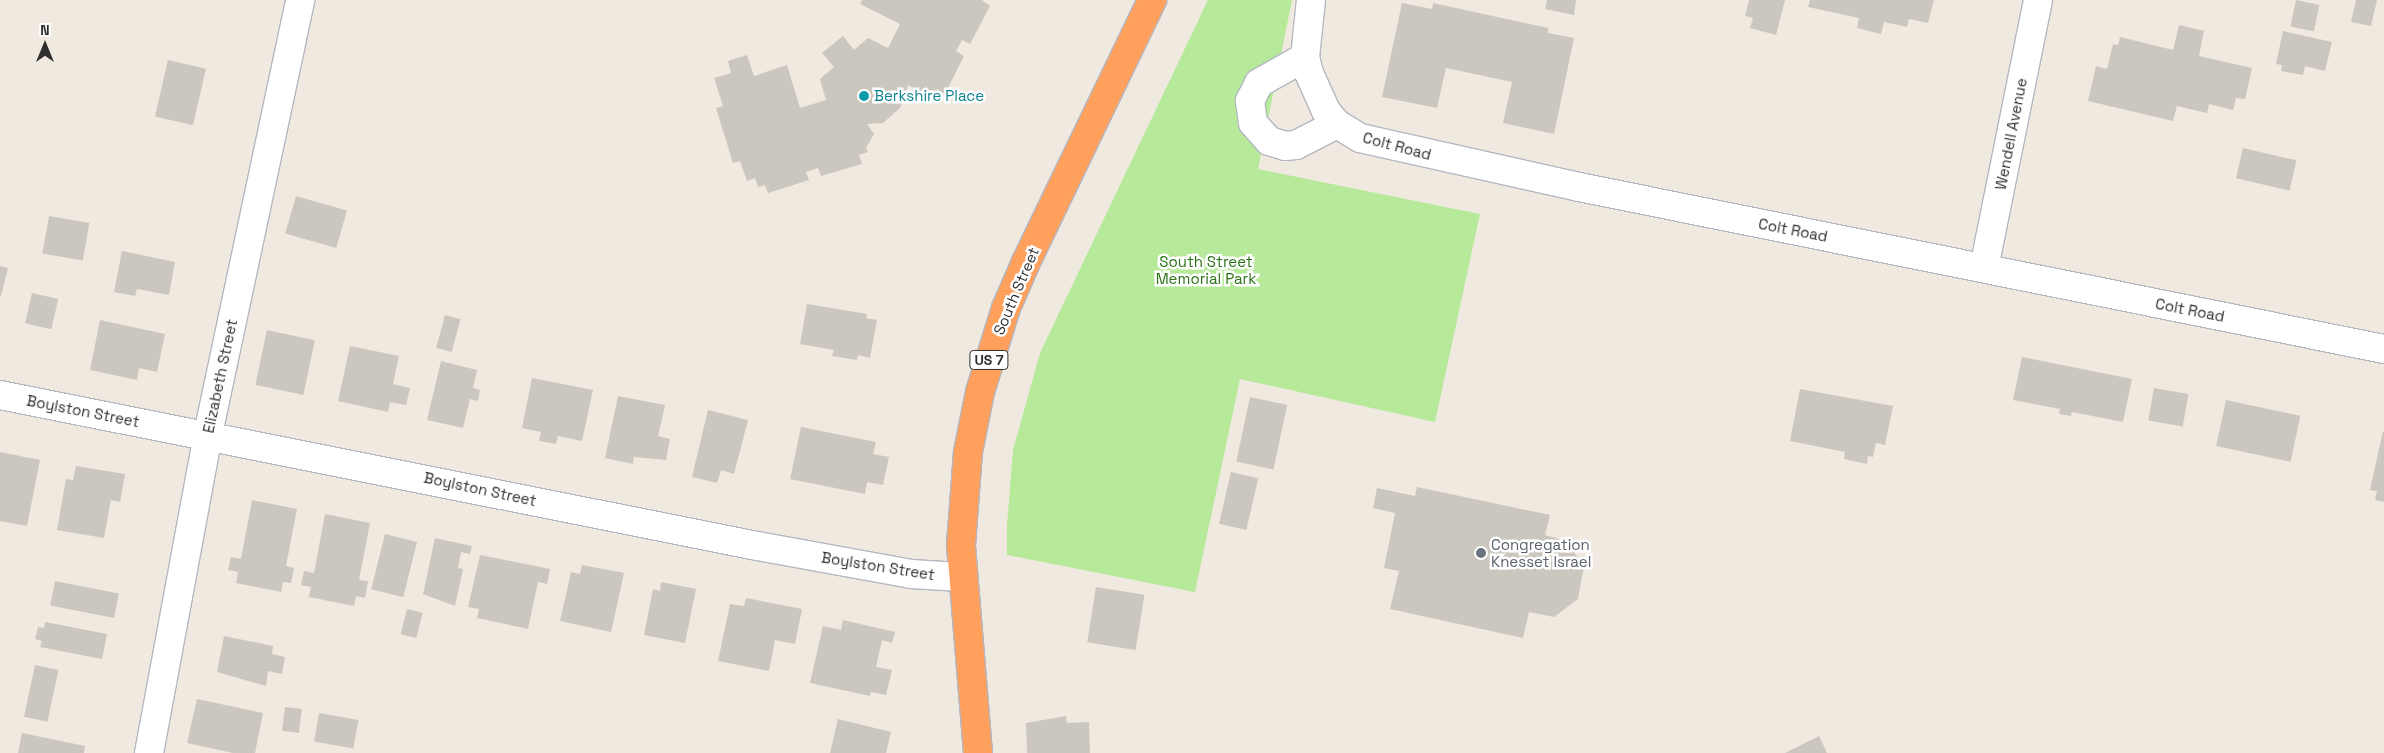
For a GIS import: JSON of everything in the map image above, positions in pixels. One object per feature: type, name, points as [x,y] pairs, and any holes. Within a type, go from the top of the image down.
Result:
[{"type":"highway","name":"South Street","points":[[978,753],[961,577],[962,513],[968,452],[992,350],[1026,262],[1152,0]]},
{"type":"street","name":"Elizabeth Street","points":[[149,753],[208,434],[300,0]]},
{"type":"street","name":"Colt Road","points":[[1311,0],[1305,57],[1320,99],[1337,124],[1360,138],[1400,149],[2384,349]]},
{"type":"street","name":"Wendell Avenue","points":[[1984,268],[2038,0]]},
{"type":"street","points":[[1305,57],[1259,83],[1250,101],[1253,124],[1269,141],[1285,146],[1307,140],[1337,124]]},
{"type":"street","name":"Boylston Street","points":[[0,395],[208,434],[752,545],[911,574],[961,577]]},
{"type":"green space","name":"South Street Memorial Park","points":[[1208,0],[1292,0],[1258,169],[1480,214],[1435,422],[1240,379],[1195,592],[1007,555],[1007,525],[1013,450],[1040,353]]},
{"type":"building","name":"Berkshire Place","points":[[862,0],[982,0],[990,6],[970,44],[962,40],[956,51],[964,56],[945,94],[937,89],[933,98],[908,85],[900,108],[883,123],[867,124],[874,134],[866,148],[868,152],[859,155],[862,164],[821,176],[818,168],[806,172],[809,180],[768,193],[765,185],[758,187],[755,178],[747,181],[740,161],[733,163],[716,108],[723,106],[714,78],[731,73],[728,61],[747,55],[754,76],[787,65],[800,108],[826,100],[820,79],[834,67],[822,53],[843,36],[854,50],[868,38],[888,48],[900,24],[860,4]]},
{"type":"building","points":[[1547,0],[1576,0],[1574,15],[1545,9]]},
{"type":"building","points":[[1749,0],[1785,0],[1776,35],[1750,28],[1753,18],[1745,16]]},
{"type":"building","points":[[1810,0],[1934,0],[1928,23],[1909,19],[1907,27],[1884,22],[1881,34],[1857,28],[1859,18],[1808,7]]},
{"type":"building","points":[[2296,0],[2319,5],[2314,31],[2290,26]]},
{"type":"building","points":[[2356,0],[2377,0],[2371,26],[2351,22]]},
{"type":"building","points":[[1402,3],[1432,9],[1433,3],[1548,28],[1548,33],[1574,38],[1554,134],[1503,123],[1512,82],[1446,68],[1437,108],[1382,97]]},
{"type":"building","points":[[2179,25],[2204,31],[2199,56],[2252,68],[2245,99],[2236,98],[2233,110],[2209,104],[2207,113],[2177,106],[2173,121],[2088,101],[2096,66],[2107,69],[2113,44],[2118,45],[2120,37],[2173,50]]},
{"type":"building","points":[[2283,31],[2332,42],[2325,71],[2305,66],[2303,75],[2281,71],[2282,65],[2276,64]]},
{"type":"building","points":[[168,60],[206,69],[193,125],[155,117]]},
{"type":"building","points":[[2243,148],[2297,160],[2290,191],[2236,178]]},
{"type":"building","points":[[296,196],[347,211],[336,248],[285,233]]},
{"type":"building","points":[[49,216],[89,223],[83,261],[42,253]]},
{"type":"building","points":[[122,251],[175,262],[169,295],[137,289],[135,296],[114,292]]},
{"type":"building","points":[[0,266],[8,268],[1,296],[0,296]]},
{"type":"building","points":[[32,293],[58,299],[51,329],[25,323]]},
{"type":"building","points":[[807,304],[867,314],[866,318],[877,320],[870,358],[858,355],[857,360],[832,356],[834,350],[800,344]]},
{"type":"building","points":[[445,315],[460,319],[452,352],[436,348]]},
{"type":"building","points":[[100,320],[165,334],[157,372],[139,368],[137,380],[90,370]]},
{"type":"building","points":[[267,330],[315,340],[303,395],[255,385]]},
{"type":"building","points":[[350,346],[399,356],[393,384],[410,388],[406,405],[390,402],[388,412],[338,401]]},
{"type":"building","points":[[2022,357],[2132,379],[2123,422],[2072,412],[2071,416],[2059,414],[2060,409],[2013,400]]},
{"type":"building","points":[[441,361],[477,370],[473,388],[480,390],[478,401],[470,399],[463,428],[427,420]]},
{"type":"building","points":[[532,378],[593,390],[582,441],[558,436],[556,444],[539,441],[541,432],[522,428]]},
{"type":"building","points":[[2154,388],[2188,394],[2183,427],[2148,420]]},
{"type":"building","points":[[1800,389],[1893,406],[1885,445],[1876,443],[1873,457],[1868,456],[1867,464],[1844,459],[1845,452],[1790,441]]},
{"type":"building","points":[[618,396],[665,405],[658,436],[670,439],[666,460],[634,457],[633,464],[605,458]]},
{"type":"building","points":[[1250,397],[1287,405],[1273,469],[1236,462]]},
{"type":"building","points":[[2226,400],[2300,416],[2291,462],[2216,446]]},
{"type":"building","points":[[708,410],[748,420],[734,474],[721,470],[717,483],[692,477]]},
{"type":"building","points":[[801,427],[876,442],[873,454],[889,457],[883,485],[867,482],[865,494],[790,479]]},
{"type":"building","points":[[2383,431],[2384,502],[2375,500],[2377,491],[2370,490]]},
{"type":"building","points":[[0,452],[40,460],[27,526],[0,521]]},
{"type":"building","points":[[76,466],[125,474],[120,502],[111,500],[104,538],[57,530],[66,479],[73,480]]},
{"type":"building","points":[[1231,472],[1258,478],[1246,530],[1219,524]]},
{"type":"building","name":"Congregation Knesset Israel","points":[[1417,487],[1550,515],[1545,535],[1566,541],[1584,566],[1578,599],[1554,617],[1529,612],[1523,638],[1390,609],[1399,571],[1384,568],[1395,513],[1373,508],[1377,488],[1415,496]]},
{"type":"building","points":[[252,500],[297,509],[286,566],[294,568],[291,583],[283,582],[281,592],[236,583],[238,572],[228,570],[231,557],[241,559]]},
{"type":"building","points":[[325,514],[370,523],[359,580],[368,581],[365,598],[356,596],[354,606],[309,597],[311,587],[301,585],[304,571],[314,573]]},
{"type":"building","points":[[385,534],[417,542],[403,597],[371,589]]},
{"type":"building","points":[[435,538],[472,546],[470,554],[461,552],[458,568],[463,569],[455,606],[423,594]]},
{"type":"building","points":[[480,555],[550,569],[547,584],[538,582],[528,629],[477,618],[479,609],[468,607]]},
{"type":"building","points":[[582,565],[624,573],[611,632],[560,621],[571,572],[580,574]]},
{"type":"building","points":[[55,581],[119,593],[114,618],[50,606]]},
{"type":"building","points":[[661,582],[696,589],[685,643],[644,635],[653,589],[660,591]]},
{"type":"building","points":[[1096,587],[1144,595],[1136,650],[1087,642]]},
{"type":"building","points":[[746,598],[802,609],[795,644],[775,640],[769,671],[718,661],[730,604],[744,606]]},
{"type":"building","points":[[407,609],[423,613],[416,638],[401,634]]},
{"type":"building","points":[[843,620],[895,632],[892,643],[882,640],[876,667],[892,670],[886,695],[871,692],[870,696],[810,683],[823,626],[841,630]]},
{"type":"building","points":[[45,622],[107,634],[102,659],[40,647],[42,641],[35,639],[38,627],[44,628]]},
{"type":"building","points":[[224,636],[273,646],[272,654],[285,657],[282,674],[268,671],[266,686],[217,672]]},
{"type":"building","points":[[35,665],[58,670],[47,722],[24,717]]},
{"type":"building","points":[[197,699],[263,713],[255,753],[233,753],[187,743]]},
{"type":"building","points":[[285,707],[302,709],[299,733],[282,731]]},
{"type":"building","points":[[319,713],[358,720],[353,749],[314,742]]},
{"type":"building","points":[[1066,716],[1067,723],[1089,722],[1090,753],[1027,753],[1026,723]]},
{"type":"building","points":[[838,719],[891,732],[886,753],[830,753]]},
{"type":"building","points":[[22,733],[85,746],[84,753],[18,753]]},
{"type":"building","points":[[1819,736],[1827,753],[1785,753]]},
{"type":"place","name":"Berkshire Place","points":[[864,96]]},
{"type":"place","name":"Congregation Knesset Israel","points":[[1481,553]]}]
